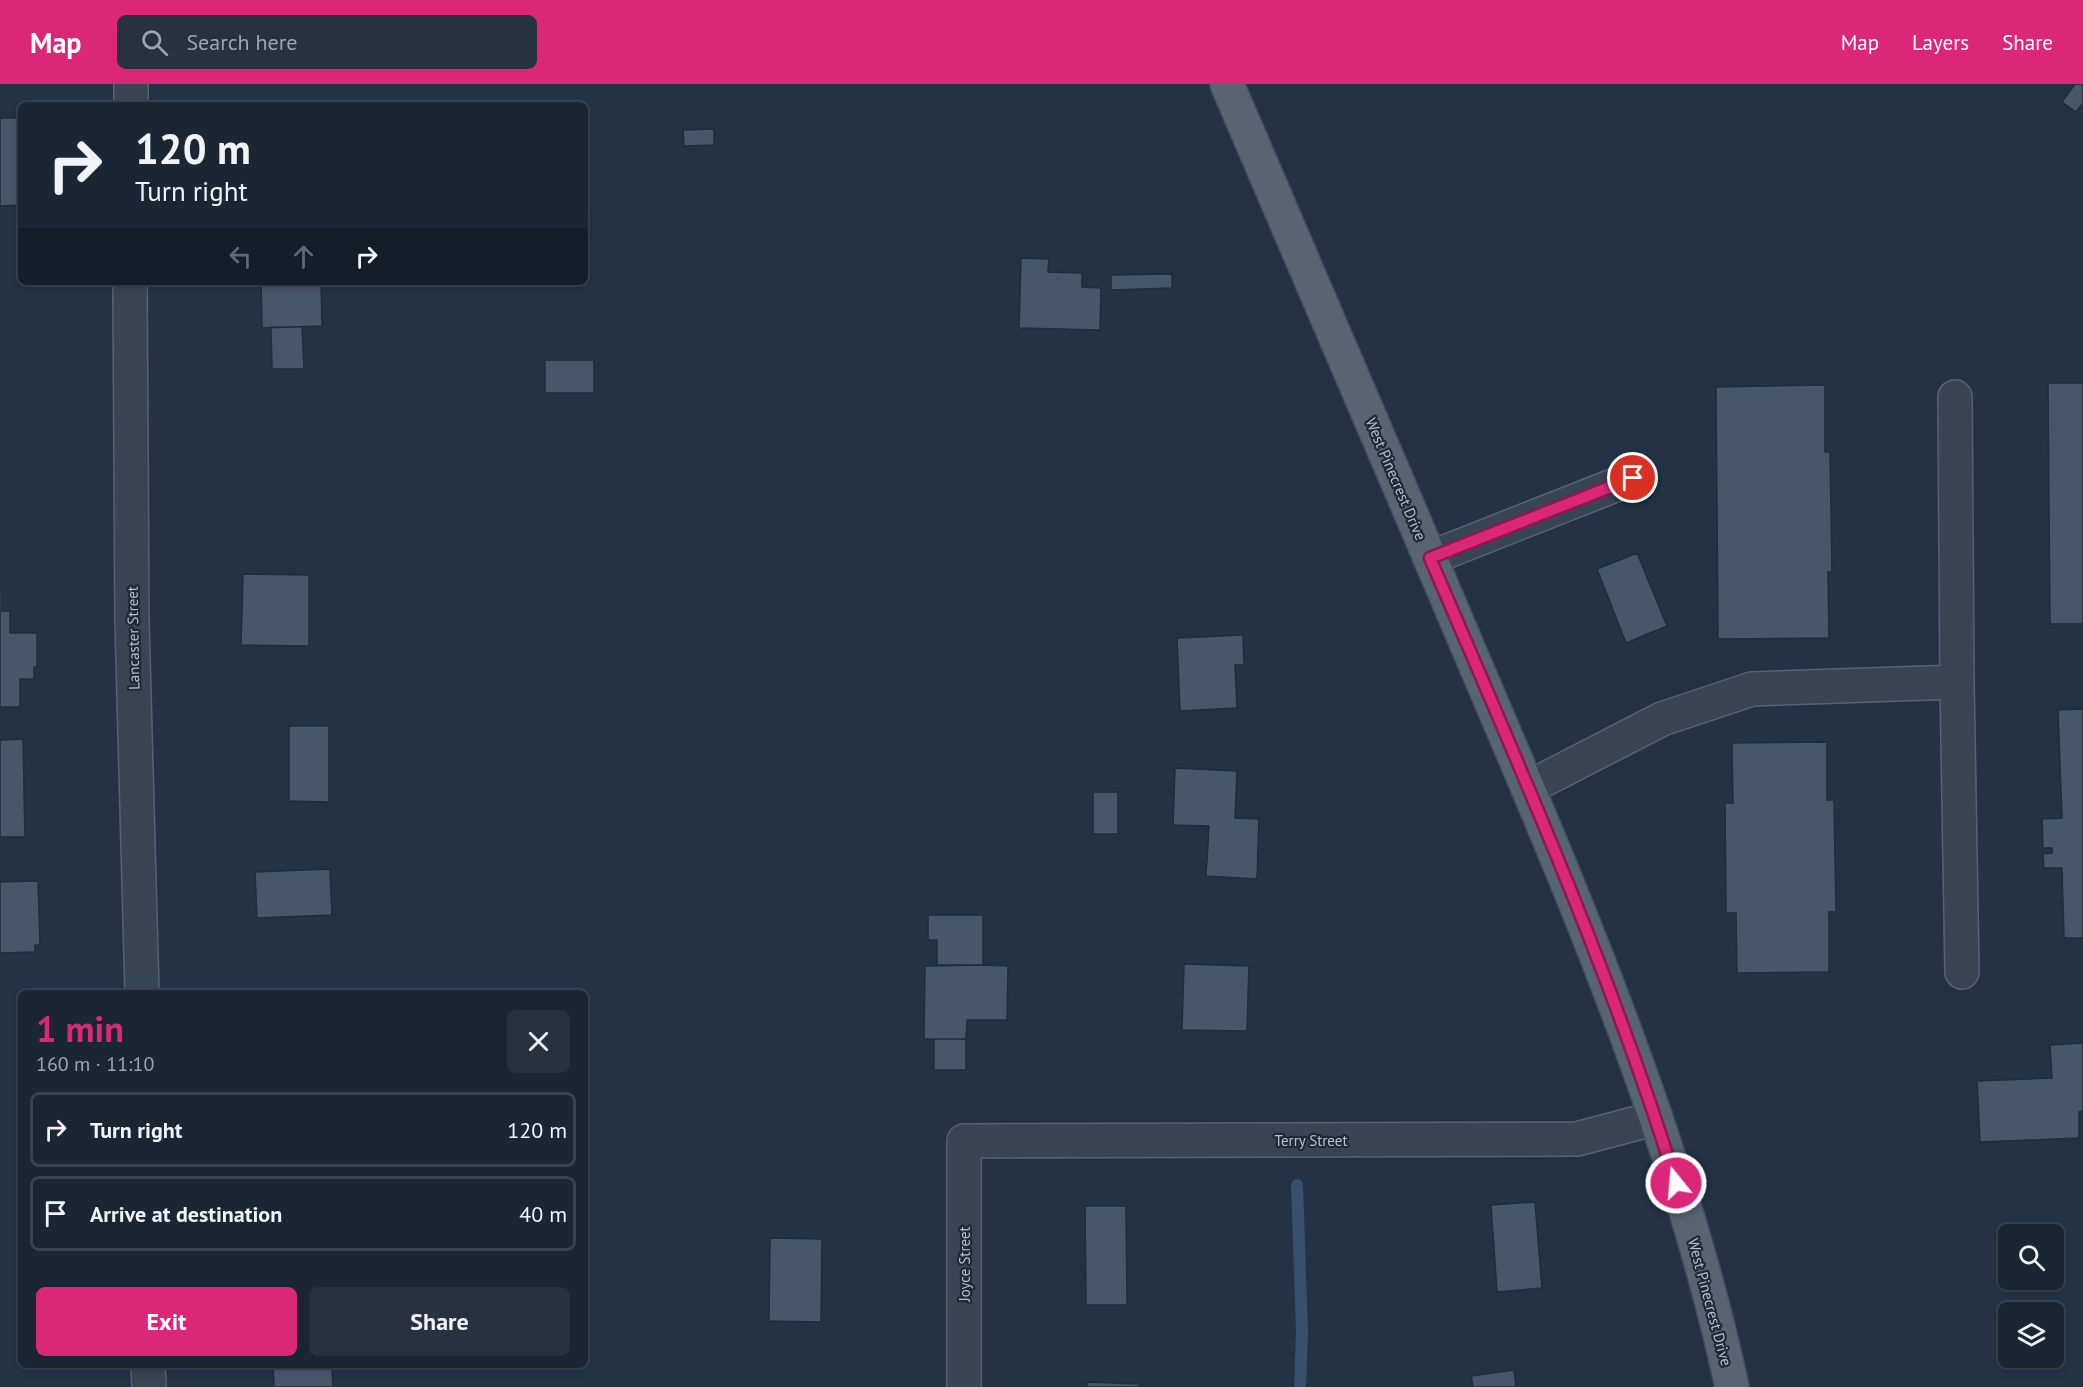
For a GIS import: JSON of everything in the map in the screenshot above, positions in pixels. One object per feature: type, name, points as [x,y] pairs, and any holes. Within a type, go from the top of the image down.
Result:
[{"type":"main road","name":"West Pinecrest Drive","points":[[1227,84],[1528,788],[1582,922],[1656,1118],[1692,1232],[1732,1387]]},
{"type":"street","points":[[131,84],[131,102]]},
{"type":"street","name":"Lancaster Street","points":[[130,285],[132,622],[142,990]]},
{"type":"street","points":[[1955,397],[1962,972]]},
{"type":"street","points":[[1430,558],[1633,478]]},
{"type":"street","points":[[1528,788],[1662,719],[1752,689],[1957,682]]},
{"type":"street","name":"Terry Street","points":[[964,1141],[1577,1139],[1656,1118]]},
{"type":"street","name":"Joyce Street","points":[[964,1141],[964,1387]]},
{"type":"street","points":[[148,1368],[149,1387]]},
{"type":"building","points":[[2075,84],[2083,84],[2083,103],[2076,112],[2062,102]]},
{"type":"building","points":[[0,118],[18,118],[18,205],[0,206]]},
{"type":"building","points":[[714,129],[714,145],[684,146],[683,130]]},
{"type":"building","points":[[588,211],[591,211],[591,235],[588,235]]},
{"type":"building","points":[[1021,258],[1049,259],[1048,272],[1082,273],[1082,287],[1101,288],[1100,330],[1019,328]]},
{"type":"building","points":[[1172,274],[1172,288],[1111,290],[1111,275]]},
{"type":"building","points":[[261,285],[321,285],[322,326],[262,328]]},
{"type":"building","points":[[271,327],[302,327],[304,369],[272,369]]},
{"type":"building","points":[[545,360],[594,360],[594,393],[545,393]]},
{"type":"building","points":[[2048,383],[2083,383],[2083,624],[2050,624]]},
{"type":"building","points":[[1825,385],[1825,452],[1830,452],[1832,572],[1828,572],[1829,638],[1718,639],[1716,387]]},
{"type":"building","points":[[1637,553],[1667,626],[1626,643],[1597,569]]},
{"type":"building","points":[[243,574],[309,575],[309,646],[241,645]]},
{"type":"building","points":[[0,590],[2,590],[2,611],[10,611],[10,633],[37,633],[37,667],[34,667],[34,679],[20,679],[20,707],[0,707]]},
{"type":"building","points":[[1243,635],[1244,665],[1235,665],[1237,708],[1180,711],[1177,638]]},
{"type":"building","points":[[2083,709],[2083,938],[2064,938],[2062,868],[2044,868],[2043,854],[2052,853],[2052,848],[2043,848],[2042,819],[2062,818],[2058,710]]},
{"type":"building","points":[[289,726],[329,726],[329,802],[289,801]]},
{"type":"building","points":[[23,739],[25,837],[0,837],[0,740]]},
{"type":"building","points":[[1827,742],[1827,800],[1834,800],[1836,912],[1829,912],[1829,972],[1737,973],[1736,913],[1726,913],[1725,803],[1733,803],[1732,743]]},
{"type":"building","points":[[1175,768],[1237,771],[1235,818],[1259,819],[1257,879],[1206,876],[1209,826],[1173,825]]},
{"type":"building","points":[[1093,792],[1118,792],[1118,834],[1093,834]]},
{"type":"building","points":[[330,869],[332,915],[257,918],[255,872]]},
{"type":"building","points":[[38,881],[40,945],[35,945],[35,952],[0,953],[0,882]]},
{"type":"building","points":[[928,915],[983,915],[983,965],[937,965],[937,940],[928,940]]},
{"type":"building","points":[[1184,964],[1249,966],[1247,1031],[1182,1030]]},
{"type":"building","points":[[925,966],[1008,966],[1007,1020],[967,1020],[966,1039],[924,1039]]},
{"type":"building","points":[[934,1039],[966,1039],[966,1070],[934,1070]]},
{"type":"building","points":[[2083,1043],[2083,1111],[2079,1112],[2079,1138],[1980,1142],[1977,1081],[2052,1078],[2050,1045]]},
{"type":"building","points":[[1535,1202],[1542,1288],[1497,1292],[1491,1205]]},
{"type":"building","points":[[1085,1206],[1126,1206],[1127,1305],[1086,1305]]},
{"type":"building","points":[[770,1238],[822,1239],[821,1322],[769,1321]]},
{"type":"building","points":[[273,1368],[332,1368],[333,1387],[274,1387]]},
{"type":"building","points":[[1514,1370],[1516,1387],[1473,1387],[1471,1376]]},
{"type":"building","points":[[1087,1382],[1139,1384],[1139,1387],[1087,1387]]},
{"type":"waterway","points":[[1297,1185],[1302,1332],[1300,1387]]},
{"type":"route","points":[[1633,478],[1430,558],[1578,911],[1656,1118],[1676,1183]]}]
